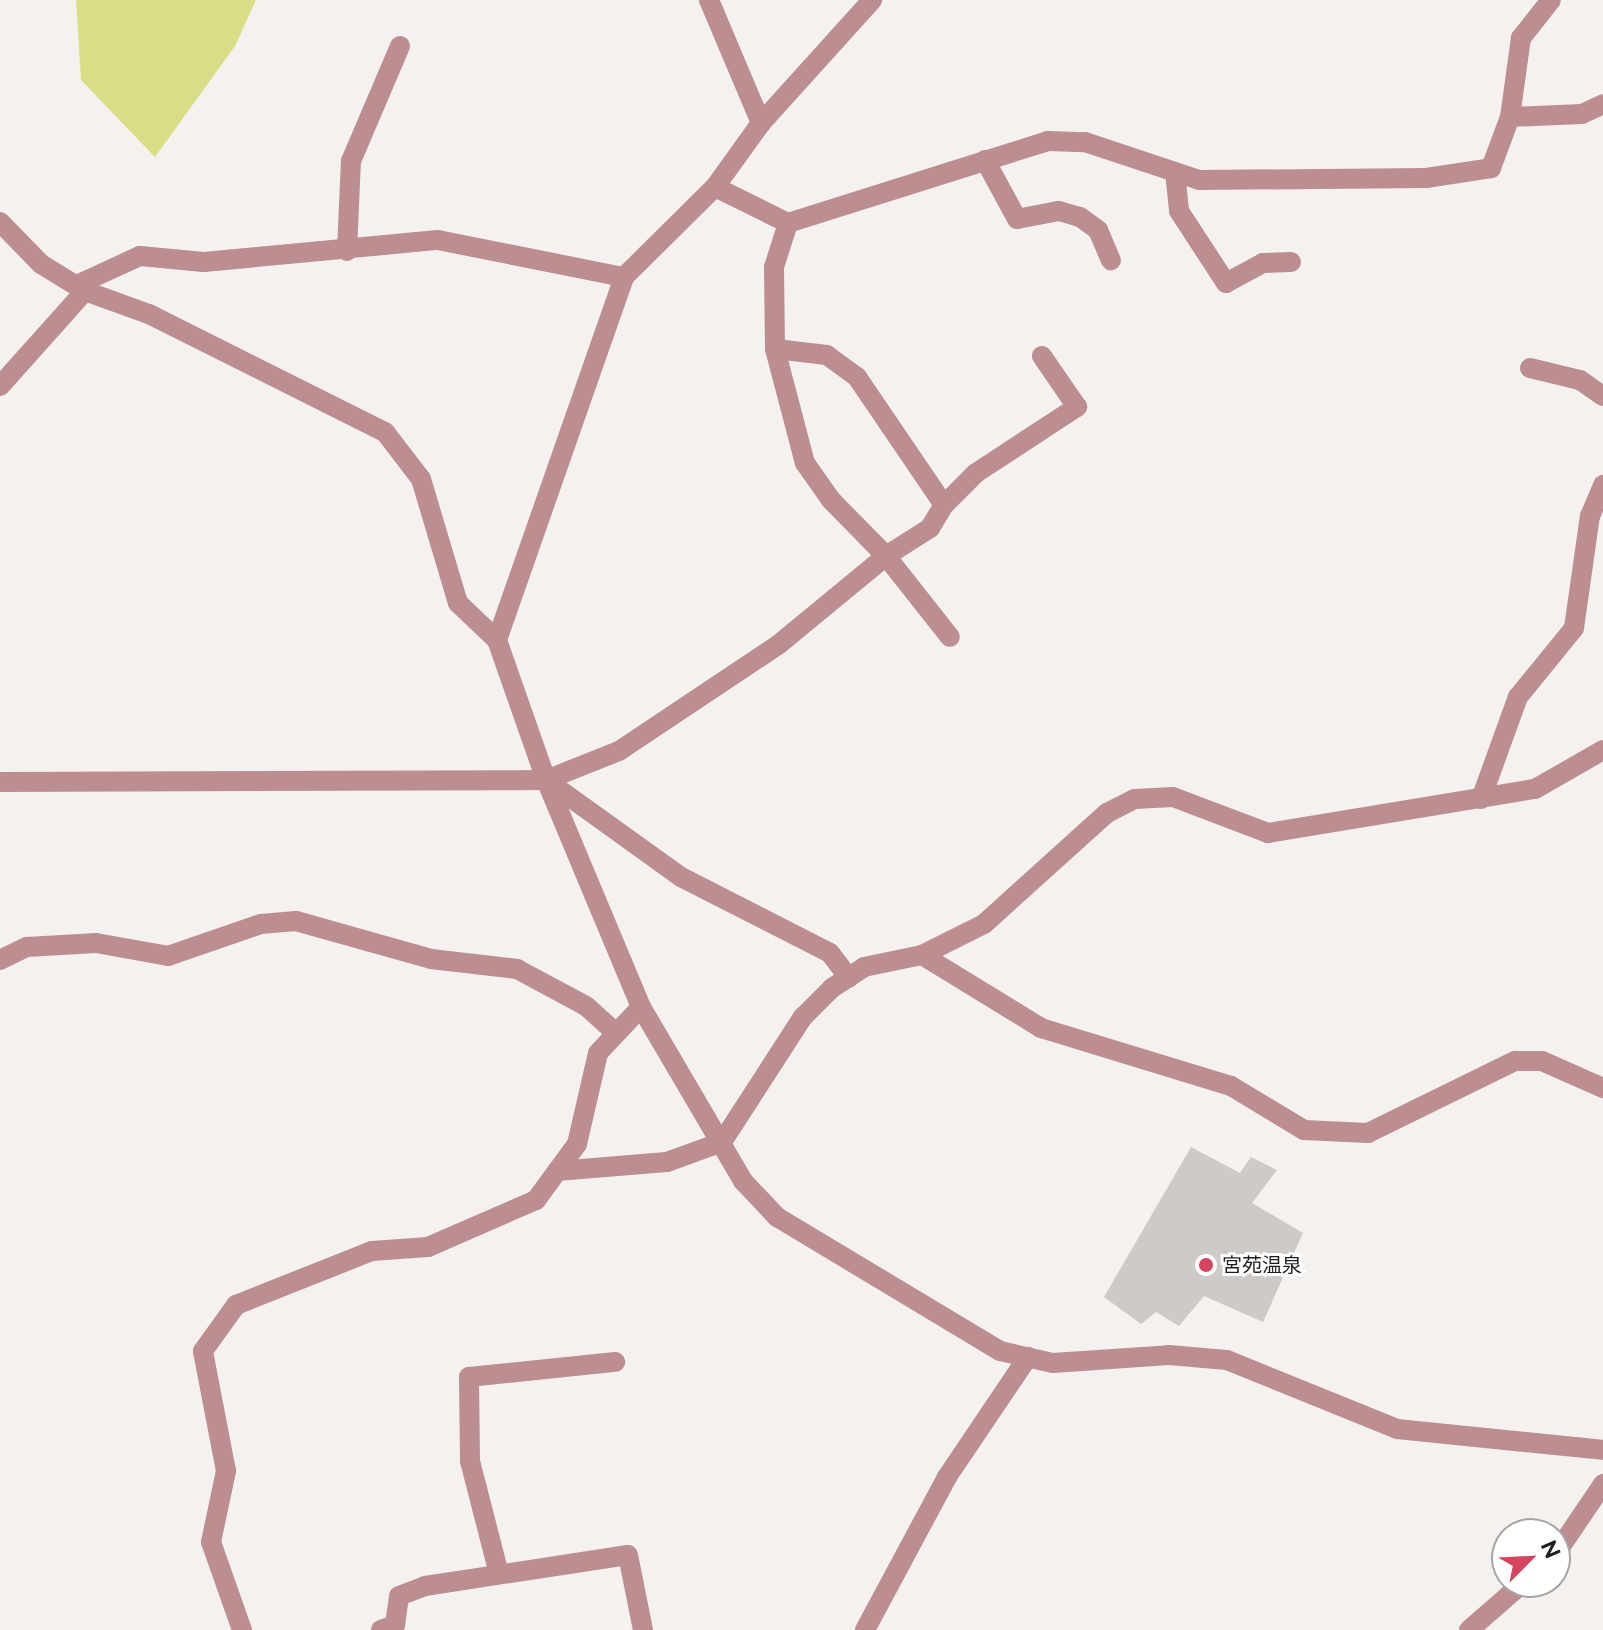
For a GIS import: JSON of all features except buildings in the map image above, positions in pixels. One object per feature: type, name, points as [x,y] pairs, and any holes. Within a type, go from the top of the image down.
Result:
[{"type":"street","points":[[709,0],[761,123]]},
{"type":"street","points":[[497,640],[624,277],[715,187],[761,123],[872,0]]},
{"type":"street","points":[[715,187],[788,223],[1048,141],[1085,142],[1199,180],[1426,178],[1491,168],[1510,117],[1521,38],[1551,0]]},
{"type":"street","points":[[347,251],[351,161],[400,46]]},
{"type":"street","points":[[1510,117],[1582,114],[1603,104]]},
{"type":"street","points":[[985,160],[1017,219],[1059,211],[1080,217],[1098,230],[1111,260]]},
{"type":"street","points":[[1175,172],[1179,211],[1226,283],[1263,263],[1291,262]]},
{"type":"street","points":[[0,222],[41,264],[83,287],[149,314],[385,432],[421,479],[458,603],[497,640],[546,780],[641,1007],[743,1181],[777,1217],[1000,1351],[1028,1357],[1227,1360],[1397,1429],[1603,1450]]},
{"type":"street","points":[[788,223],[774,267],[775,349],[805,463],[886,556],[950,637]]},
{"type":"street","points":[[0,386],[83,287],[140,256],[204,262],[347,251],[438,240],[624,277]]},
{"type":"street","points":[[775,349],[827,355],[857,377],[944,505]]},
{"type":"street","points":[[0,782],[546,780],[619,751],[778,645],[886,556],[930,528],[944,505],[976,473],[1077,407],[1042,356]]},
{"type":"street","points":[[1530,368],[1580,380],[1603,396]]},
{"type":"street","points":[[1481,799],[1518,697],[1574,628],[1590,516],[1603,485]]},
{"type":"street","points":[[557,1171],[667,1162],[722,1142],[803,1017],[849,978],[922,955],[984,924],[1107,813],[1135,799],[1173,797],[1268,833],[1535,789],[1603,750]]},
{"type":"street","points":[[546,780],[681,877],[830,953],[849,978]]},
{"type":"street","points":[[0,960],[27,947],[96,943],[168,956],[261,924],[296,921],[431,959],[517,969],[586,1006],[616,1033]]},
{"type":"street","points":[[922,955],[1041,1028],[1231,1086],[1304,1130],[1368,1133],[1515,1061],[1542,1061],[1603,1088]]},
{"type":"street","points":[[242,1630],[211,1542],[226,1471],[203,1351],[236,1305],[372,1251],[428,1247],[536,1200],[577,1144],[598,1053],[641,1007]]},
{"type":"street","points":[[865,1630],[947,1477],[1028,1357]]},
{"type":"street","points":[[499,1574],[470,1461],[469,1377],[615,1362]]},
{"type":"street","points":[[1571,1531],[1603,1484]]},
{"type":"street","points":[[381,1630],[395,1625],[399,1596],[499,1574],[628,1555],[643,1630]]},
{"type":"street","points":[[1469,1630],[1506,1598]]},
{"type":"green space","points":[[76,0],[256,0],[235,46],[155,157],[81,80]]},
{"type":"place","name":"宮苑温泉","points":[[1206,1265]]}]
